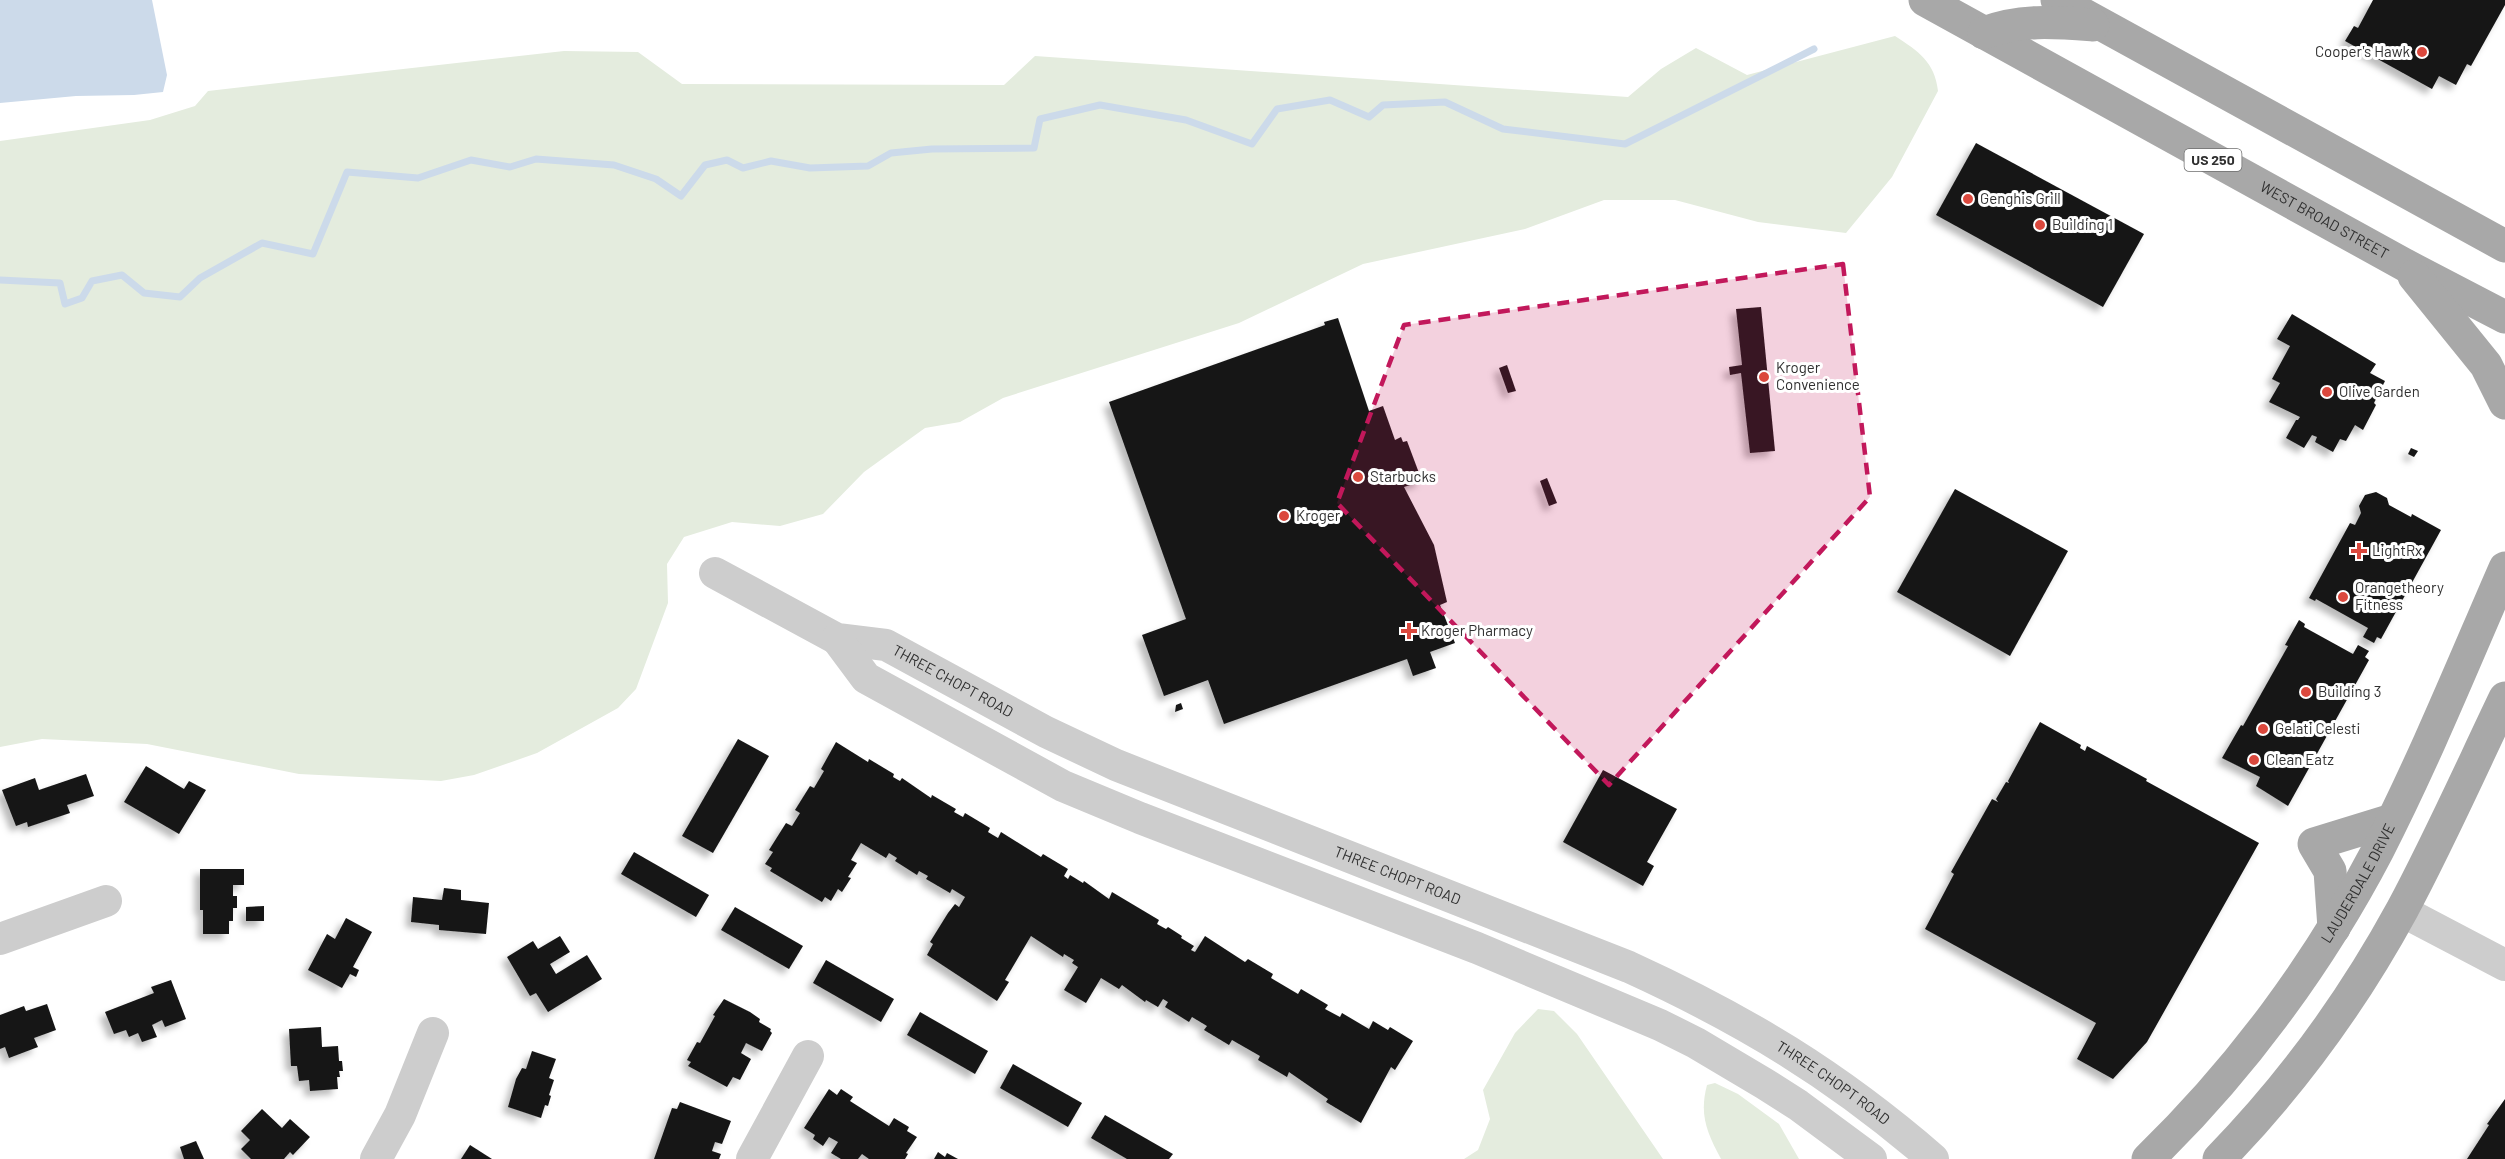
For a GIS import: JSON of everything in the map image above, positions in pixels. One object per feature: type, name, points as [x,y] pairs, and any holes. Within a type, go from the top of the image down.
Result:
[{"type":"main road","name":"WEST BROAD STREET","points":[[1925,0],[2405,265],[2505,317]]},
{"type":"main road","points":[[2057,0],[2505,246]]},
{"type":"main road","points":[[1984,33],[2004,25],[2026,22],[2104,26]]},
{"type":"main road","points":[[2405,265],[2486,365],[2505,403]]},
{"type":"main road","name":"LAUDERDALE DRIVE","points":[[2148,1159],[2205,1100],[2233,1066],[2290,993],[2334,928],[2392,820],[2505,568]]},
{"type":"main road","points":[[2219,1159],[2281,1088],[2321,1036],[2363,974],[2402,910],[2505,698]]},
{"type":"main road","points":[[2334,928],[2330,871],[2314,844],[2392,820]]},
{"type":"street","name":"THREE CHOPT ROAD","points":[[715,573],[837,639],[886,645],[1046,732],[1116,765],[1667,984],[1739,1021],[1816,1067],[1872,1108],[1933,1159]]},
{"type":"street","name":"THREE CHOPT ROAD","points":[[837,639],[866,678],[1063,786],[1477,948],[1660,1024],[1731,1062],[1798,1105],[1870,1159]]},
{"type":"street","points":[[0,939],[106,901]]},
{"type":"street","points":[[2402,910],[2505,965]]},
{"type":"street","points":[[376,1159],[400,1115],[433,1033]]},
{"type":"street","points":[[752,1159],[808,1056]]},
{"type":"highlighted area","points":[[1843,264],[1870,497],[1609,785],[1337,503],[1404,325]]},
{"type":"shaded area","points":[[1895,36],[1924,58],[1933,72],[1938,91],[1892,177],[1846,233],[1758,222],[1675,200],[1604,200],[1525,229],[1363,264],[1239,323],[1003,398],[960,422],[925,428],[864,472],[823,514],[780,526],[732,522],[684,537],[667,564],[668,603],[636,689],[618,708],[537,753],[474,775],[441,781],[299,774],[147,744],[42,739],[0,747],[0,141],[150,120],[195,106],[208,91],[564,51],[638,52],[682,84],[1004,85],[1035,56],[1628,97],[1661,69],[1696,48],[1747,75]]},
{"type":"shaded area","points":[[1538,1009],[1554,1011],[1577,1034],[1663,1159],[1464,1159],[1478,1150],[1490,1119],[1483,1090],[1515,1033]]},
{"type":"shaded area","points":[[1715,1083],[1738,1094],[1779,1124],[1799,1159],[1721,1159],[1708,1132],[1704,1115],[1707,1085]]},
{"type":"water","points":[[0,0],[152,0],[167,75],[163,92],[76,96],[0,103]]},
{"type":"building","name":"Cooper's Hawk","points":[[2373,0],[2505,0],[2505,5],[2471,66],[2467,64],[2456,85],[2439,76],[2432,89],[2345,41],[2354,26],[2358,28]]},
{"type":"building","name":"Building 1","points":[[1976,143],[2144,234],[2103,307],[1936,215]]},
{"type":"building","points":[[1761,307],[1775,451],[1750,453],[1741,373],[1730,375],[1729,367],[1742,365],[1736,309]]},
{"type":"building","name":"Olive Garden","points":[[2292,314],[2376,364],[2370,373],[2385,381],[2363,430],[2355,425],[2346,441],[2340,439],[2333,452],[2315,442],[2317,437],[2312,435],[2304,448],[2286,438],[2300,417],[2269,402],[2280,383],[2272,379],[2290,346],[2277,339]]},
{"type":"building","name":"Kroger","points":[[1338,318],[1369,411],[1383,406],[1395,440],[1401,437],[1403,442],[1407,441],[1422,481],[1404,487],[1434,545],[1447,602],[1440,605],[1455,643],[1430,652],[1436,668],[1413,676],[1407,659],[1224,724],[1208,680],[1164,696],[1142,635],[1186,619],[1109,402],[1325,325],[1324,322]]},
{"type":"building","points":[[1507,365],[1516,391],[1508,393],[1499,368]]},
{"type":"building","points":[[2411,448],[2418,451],[2414,457],[2408,454]]},
{"type":"building","points":[[1547,478],[1557,503],[1549,506],[1540,481]]},
{"type":"building","points":[[1955,489],[2068,551],[2010,656],[1897,592]]},
{"type":"building","name":"Building 3","points":[[2376,492],[2387,498],[2389,505],[2411,517],[2412,514],[2441,530],[2381,639],[2377,637],[2374,643],[2363,637],[2368,628],[2316,599],[2315,601],[2309,598],[2350,523],[2355,525],[2361,513],[2359,506],[2365,495]]},
{"type":"building","name":"Building 3","points":[[2299,620],[2305,624],[2304,627],[2353,654],[2358,645],[2369,651],[2365,657],[2369,660],[2288,806],[2256,786],[2260,777],[2222,758],[2241,725],[2243,726],[2288,646],[2285,645]]},
{"type":"building","points":[[1181,703],[1183,709],[1175,712],[1176,705]]},
{"type":"building","points":[[2040,722],[2081,745],[2080,748],[2085,751],[2087,746],[2259,843],[2147,1042],[2113,1079],[2077,1059],[2096,1023],[1925,929],[1954,874],[1951,872],[1992,799],[1998,802],[1996,799],[2006,782],[2009,783]]},
{"type":"building","points":[[738,739],[769,756],[713,853],[682,836]]},
{"type":"building","points":[[836,742],[868,762],[869,759],[894,774],[893,777],[900,781],[902,778],[931,798],[932,795],[956,809],[954,812],[963,817],[965,813],[990,828],[988,832],[998,838],[1001,832],[1041,857],[1043,854],[1068,869],[1064,876],[1068,879],[1070,875],[1083,883],[1084,881],[1109,899],[1112,892],[1159,920],[1157,924],[1166,929],[1168,927],[1182,936],[1181,938],[1194,946],[1191,950],[1195,952],[1205,936],[1245,962],[1248,959],[1273,974],[1271,978],[1298,994],[1301,989],[1328,1005],[1325,1009],[1340,1017],[1342,1013],[1369,1029],[1373,1021],[1388,1030],[1390,1027],[1413,1041],[1395,1070],[1391,1067],[1361,1123],[1326,1102],[1328,1099],[1289,1072],[1287,1077],[1258,1060],[1260,1056],[1232,1040],[1229,1045],[1204,1030],[1207,1026],[1192,1017],[1189,1022],[1165,1007],[1168,1002],[1163,999],[1158,1007],[1146,1000],[1145,1002],[1122,985],[1119,989],[1101,978],[1086,1003],[1064,990],[1078,967],[1072,963],[1074,960],[1064,954],[1063,957],[1031,936],[1005,980],[1009,982],[997,1001],[927,955],[933,944],[930,942],[948,913],[955,904],[959,907],[965,897],[952,889],[950,893],[926,879],[928,876],[919,871],[917,875],[895,861],[897,858],[889,853],[886,858],[861,843],[851,860],[857,863],[848,877],[851,878],[842,892],[838,889],[831,901],[825,897],[822,902],[770,871],[772,868],[765,864],[773,852],[769,850],[786,823],[792,826],[800,813],[795,810],[810,786],[814,788],[824,771],[821,769]]},
{"type":"building","points":[[146,766],[184,789],[189,781],[206,790],[179,834],[124,802]]},
{"type":"building","points":[[1603,770],[1677,809],[1647,862],[1654,866],[1643,886],[1563,842]]},
{"type":"building","points":[[86,774],[94,796],[67,805],[70,813],[28,827],[27,822],[16,826],[2,790],[35,778],[39,790]]},
{"type":"building","points":[[634,852],[709,895],[696,917],[621,874]]},
{"type":"building","points":[[200,869],[244,869],[244,885],[233,885],[233,896],[237,896],[237,908],[233,908],[233,921],[229,921],[229,934],[203,934],[203,910],[200,910]]},
{"type":"building","points":[[444,888],[461,890],[461,900],[489,903],[486,934],[439,930],[439,925],[411,922],[413,897],[442,900]]},
{"type":"building","points":[[264,906],[264,921],[246,921],[246,907]]},
{"type":"building","points":[[735,907],[803,946],[789,969],[721,930]]},
{"type":"building","points":[[346,918],[372,932],[353,967],[359,970],[356,977],[350,974],[342,988],[308,970],[327,934],[335,939]]},
{"type":"building","points":[[560,936],[570,952],[550,964],[556,974],[587,955],[602,979],[548,1012],[536,993],[530,996],[507,957],[533,941],[538,949]]},
{"type":"building","points":[[826,960],[894,999],[881,1022],[813,983]]},
{"type":"building","points":[[171,980],[186,1019],[165,1027],[162,1020],[152,1025],[157,1037],[142,1042],[138,1033],[129,1037],[126,1030],[114,1034],[105,1012],[154,993],[151,987]]},
{"type":"building","points":[[724,999],[760,1019],[759,1022],[771,1029],[772,1033],[762,1051],[746,1043],[741,1053],[751,1059],[740,1080],[733,1077],[727,1087],[688,1066],[691,1062],[687,1060],[697,1042],[700,1043],[715,1016],[713,1015]]},
{"type":"building","points":[[47,1004],[56,1030],[34,1038],[38,1047],[9,1058],[5,1047],[0,1049],[0,1015],[24,1006],[26,1011]]},
{"type":"building","points":[[920,1012],[988,1051],[975,1074],[907,1035]]},
{"type":"building","points":[[321,1027],[322,1047],[338,1046],[339,1061],[342,1061],[343,1071],[339,1071],[340,1077],[337,1077],[338,1089],[310,1091],[309,1080],[299,1081],[297,1066],[291,1066],[289,1029]]},
{"type":"building","points":[[532,1051],[556,1059],[549,1078],[554,1080],[549,1095],[551,1096],[541,1118],[508,1107],[516,1079],[522,1068],[526,1069]]},
{"type":"building","points":[[1013,1064],[1082,1103],[1068,1127],[1000,1088]]},
{"type":"building","points":[[829,1089],[837,1095],[841,1089],[853,1097],[850,1101],[889,1126],[894,1118],[909,1127],[907,1131],[917,1137],[906,1153],[908,1154],[905,1159],[869,1159],[862,1154],[858,1159],[841,1159],[831,1153],[838,1142],[829,1137],[823,1146],[813,1139],[815,1135],[804,1128]]},
{"type":"building","points":[[2505,1099],[2505,1159],[2467,1159],[2489,1125],[2487,1124]]},
{"type":"building","points":[[680,1102],[731,1121],[722,1144],[715,1142],[712,1151],[721,1154],[719,1159],[654,1159],[672,1108],[677,1109]]},
{"type":"building","points":[[262,1109],[282,1128],[290,1119],[310,1137],[293,1155],[290,1152],[284,1159],[251,1159],[241,1149],[250,1140],[241,1131]]},
{"type":"building","points":[[1105,1115],[1173,1154],[1169,1159],[1127,1159],[1091,1138]]},
{"type":"building","points":[[196,1141],[204,1159],[184,1159],[180,1147]]},
{"type":"building","points":[[470,1145],[492,1159],[461,1159]]},
{"type":"building","points":[[938,1152],[945,1157],[947,1153],[958,1159],[934,1159]]},
{"type":"waterway","points":[[0,280],[60,283],[65,304],[82,298],[92,281],[122,275],[144,293],[180,297],[200,278],[262,243],[313,254],[347,172],[418,178],[471,160],[510,167],[536,159],[614,165],[656,179],[681,196],[705,165],[727,160],[743,168],[771,161],[810,168],[868,166],[891,153],[932,149],[1034,148],[1040,119],[1100,105],[1186,120],[1252,144],[1277,109],[1330,100],[1369,117],[1383,105],[1445,102],[1503,129],[1625,144],[1814,49]]},
{"type":"place","name":"Cooper's Hawk","points":[[2422,52]]},
{"type":"place","name":"Genghis Grill","points":[[1968,199]]},
{"type":"place","name":"Building 1","points":[[2040,225]]},
{"type":"place","name":"Kroger Convenience","points":[[1764,377]]},
{"type":"place","name":"Olive Garden","points":[[2327,392]]},
{"type":"place","name":"Starbucks","points":[[1358,477]]},
{"type":"place","name":"Kroger","points":[[1284,516]]},
{"type":"place","name":"LightRx","points":[[2359,551]]},
{"type":"place","name":"Orangetheory Fitness","points":[[2343,597]]},
{"type":"place","name":"Kroger Pharmacy","points":[[1409,631]]},
{"type":"place","name":"Building 3","points":[[2306,692]]},
{"type":"place","name":"Gelati Celesti","points":[[2263,729]]},
{"type":"place","name":"Clean Eatz","points":[[2254,760]]}]
